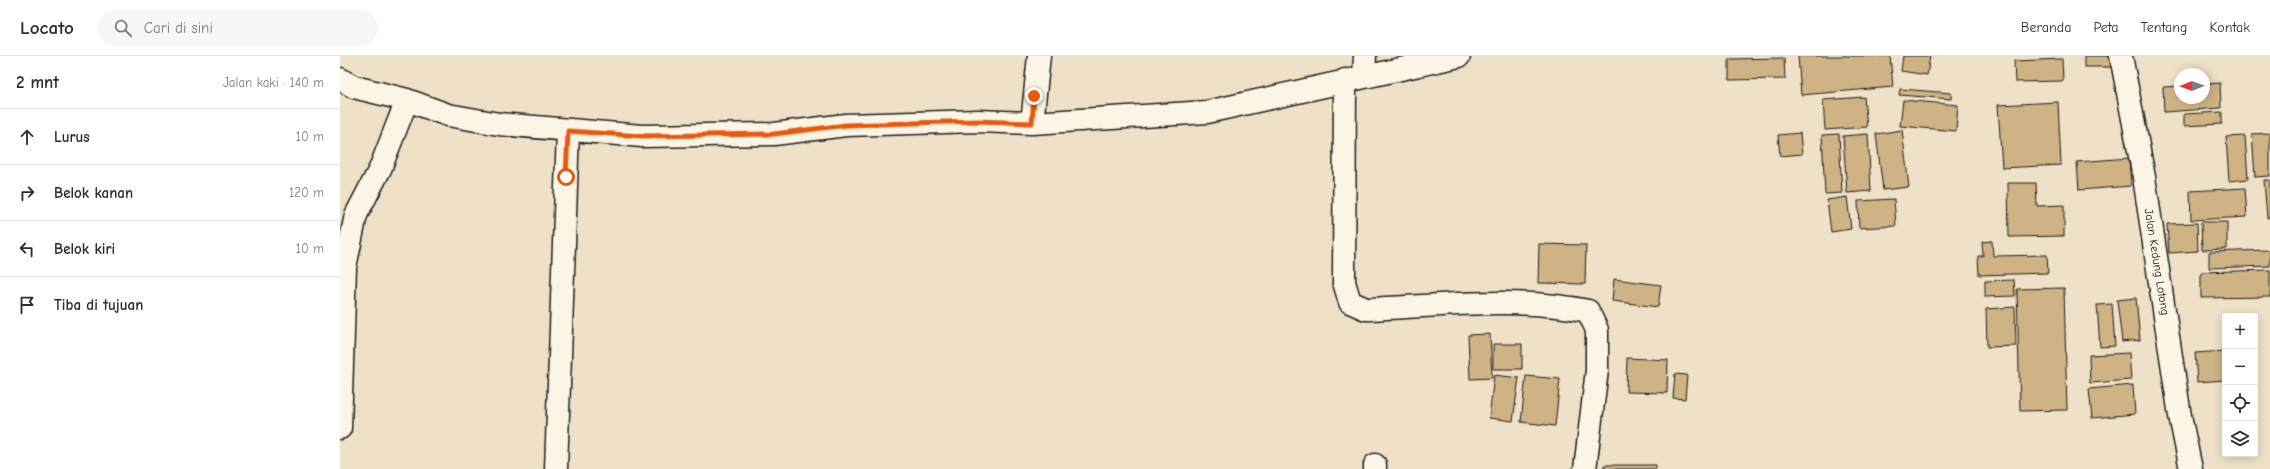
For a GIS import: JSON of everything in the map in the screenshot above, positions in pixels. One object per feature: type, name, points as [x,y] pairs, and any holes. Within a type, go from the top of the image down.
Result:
[{"type":"street","points":[[1032,123],[1038,56]]},
{"type":"street","points":[[340,79],[354,87],[407,100],[448,115],[499,124],[568,131],[642,136],[743,135],[774,134],[846,125],[978,121],[1032,123],[1207,112],[1358,71],[1459,56]]},
{"type":"street","name":"Jalan Kedung Lotong","points":[[2121,56],[2144,177],[2180,416],[2191,469]]},
{"type":"street","points":[[1358,71],[1344,282],[1350,302],[1366,309],[1528,303],[1558,305],[1588,311],[1596,330],[1597,370],[1585,469]]},
{"type":"street","points":[[340,428],[345,267],[356,215],[380,169],[407,100]]},
{"type":"street","points":[[556,469],[568,131]]},
{"type":"building","points":[[1798,56],[1890,56],[1893,87],[1801,95]]},
{"type":"building","points":[[1903,56],[1930,56],[1927,75],[1901,71]]},
{"type":"building","points":[[2084,56],[2111,56],[2111,67],[2084,67]]},
{"type":"building","points":[[1784,58],[1785,79],[1729,80],[1729,59]]},
{"type":"building","points":[[2062,59],[2063,81],[2015,82],[2014,61]]},
{"type":"building","points":[[2220,83],[2221,108],[2164,112],[2163,87],[2174,86],[2174,104],[2210,104],[2210,84]]},
{"type":"building","points":[[1900,89],[1951,93],[1951,99],[1899,95]]},
{"type":"building","points":[[1864,97],[1867,127],[1825,130],[1823,100]]},
{"type":"building","points":[[1903,100],[1958,105],[1956,131],[1900,126]]},
{"type":"building","points":[[2058,102],[2061,165],[2002,168],[1998,105]]},
{"type":"building","points":[[2222,112],[2222,124],[2184,126],[2184,114]]},
{"type":"building","points":[[1902,130],[1909,187],[1883,190],[1876,134]]},
{"type":"building","points":[[1800,133],[1802,154],[1780,156],[1778,135]]},
{"type":"building","points":[[2270,133],[2270,176],[2255,177],[2252,134]]},
{"type":"building","points":[[1839,134],[1842,193],[1825,194],[1822,135]]},
{"type":"building","points":[[1868,134],[1871,191],[1847,193],[1843,136]]},
{"type":"building","points":[[2245,136],[2248,179],[2229,181],[2226,137]]},
{"type":"building","points":[[2129,158],[2131,186],[2079,190],[2077,162]]},
{"type":"building","points":[[2264,180],[2270,180],[2270,217],[2267,218]]},
{"type":"building","points":[[2008,183],[2036,183],[2037,206],[2064,205],[2064,236],[2009,237]]},
{"type":"building","points":[[2245,188],[2247,217],[2191,220],[2190,191]]},
{"type":"building","points":[[1847,197],[1851,229],[1831,232],[1827,200]]},
{"type":"building","points":[[1894,199],[1896,226],[1859,228],[1858,201]]},
{"type":"building","points":[[2201,222],[2227,222],[2227,249],[2202,250]]},
{"type":"building","points":[[2197,223],[2198,251],[2169,253],[2167,224]]},
{"type":"building","points":[[1992,241],[1993,256],[2047,255],[2048,273],[1979,275],[1978,256],[1983,256],[1982,242]]},
{"type":"building","points":[[1539,244],[1586,245],[1585,284],[1538,283]]},
{"type":"building","points":[[2270,250],[2270,266],[2209,268],[2209,252]]},
{"type":"building","points":[[2270,270],[2270,297],[2201,298],[2201,272]]},
{"type":"building","points":[[1614,279],[1661,285],[1658,307],[1612,301]]},
{"type":"building","points":[[2014,280],[2015,296],[1985,297],[1985,281]]},
{"type":"building","points":[[2064,288],[2067,410],[2020,411],[2017,289]]},
{"type":"building","points":[[2136,298],[2140,340],[2122,342],[2117,300]]},
{"type":"building","points":[[2112,304],[2115,346],[2100,347],[2097,305]]},
{"type":"building","points":[[2015,307],[2016,346],[1987,347],[1986,309]]},
{"type":"building","points":[[1490,334],[1492,378],[1470,379],[1468,335]]},
{"type":"building","points":[[1493,344],[1522,344],[1522,369],[1493,369]]},
{"type":"building","points":[[2222,351],[2222,380],[2197,382],[2195,353]]},
{"type":"building","points":[[2129,353],[2131,380],[2090,383],[2089,355]]},
{"type":"building","points":[[1627,358],[1668,360],[1667,393],[1626,392]]},
{"type":"building","points":[[1675,374],[1687,375],[1685,399],[1673,398]]},
{"type":"building","points":[[1494,375],[1519,378],[1513,421],[1489,418]]},
{"type":"building","points":[[1526,376],[1560,379],[1555,426],[1521,422]]},
{"type":"building","points":[[2133,385],[2135,414],[2092,418],[2089,389]]},
{"type":"building","points":[[1604,465],[1656,465],[1656,469],[1604,469]]},
{"type":"route","points":[[566,177],[568,131],[642,136],[774,134],[846,125],[978,121],[1032,123],[1034,96]]}]
